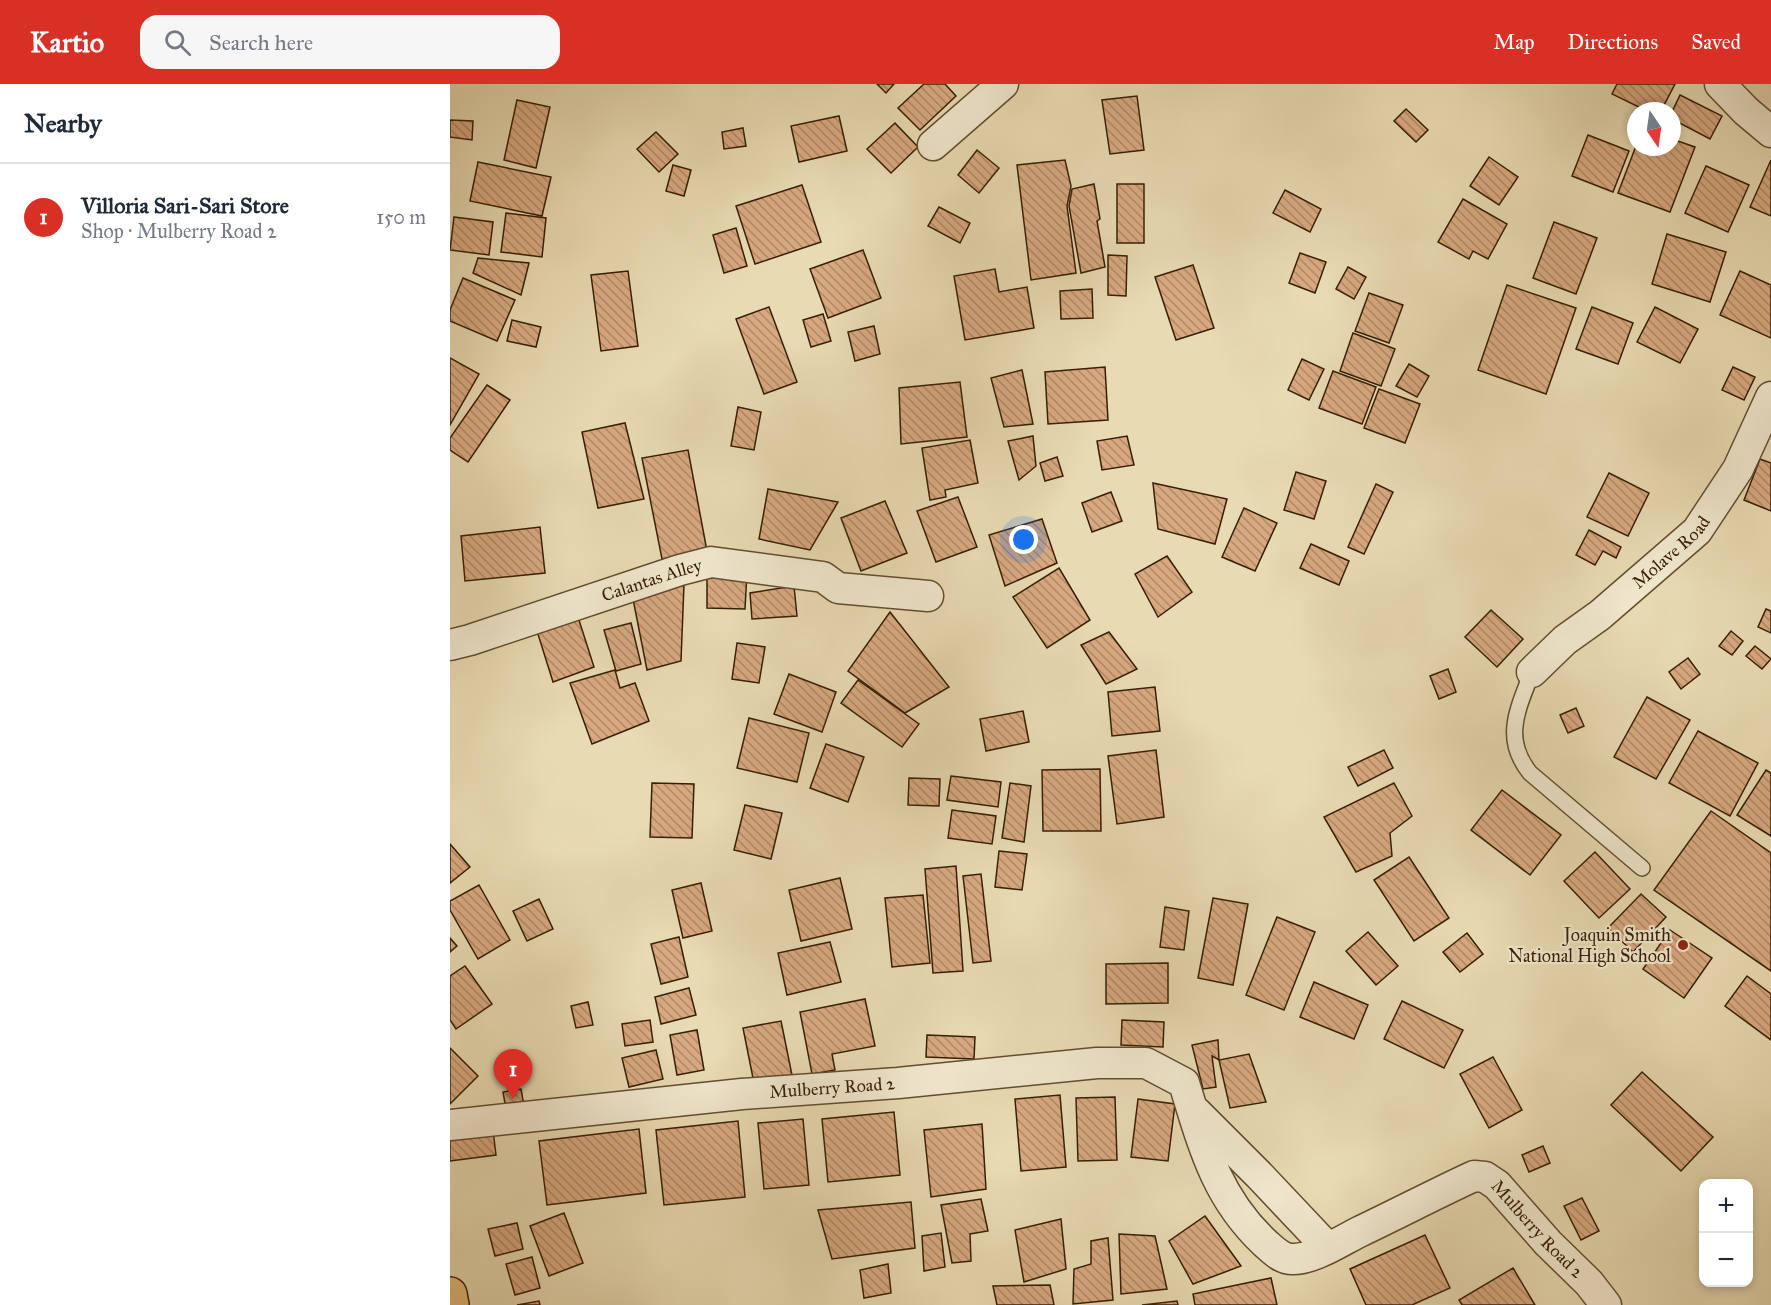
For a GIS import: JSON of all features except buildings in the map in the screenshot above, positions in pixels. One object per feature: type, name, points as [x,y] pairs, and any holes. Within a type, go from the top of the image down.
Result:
[{"type":"main road","points":[[450,1294],[452,1305]]},
{"type":"street","points":[[933,145],[1003,84]]},
{"type":"street","points":[[1720,84],[1746,111],[1771,132]]},
{"type":"street","name":"Molave Road","points":[[1532,672],[1565,640],[1600,615],[1697,531],[1738,469],[1771,397]]},
{"type":"street","name":"Calantas Alley","points":[[450,645],[711,562],[823,577],[838,588],[928,596]]},
{"type":"street","name":"Mulberry Road 2","points":[[450,1125],[742,1094],[898,1083],[1097,1063],[1146,1063],[1184,1083],[1212,1171],[1226,1197],[1250,1229],[1277,1254],[1288,1259],[1300,1259],[1328,1248],[1467,1179],[1474,1176],[1485,1177],[1497,1185],[1606,1305]]},
{"type":"street","name":"Mulberry Road 2","points":[[1192,1108],[1328,1248]]},
{"type":"lane","points":[[1532,672],[1516,714],[1514,734],[1516,749],[1521,761],[1530,773],[1642,868]]},
{"type":"place","name":"Joaquin Smith National High School","points":[[1683,945]]},
{"type":"place","name":"Villoria Sari-Sari Store","points":[[513,1099]]}]
